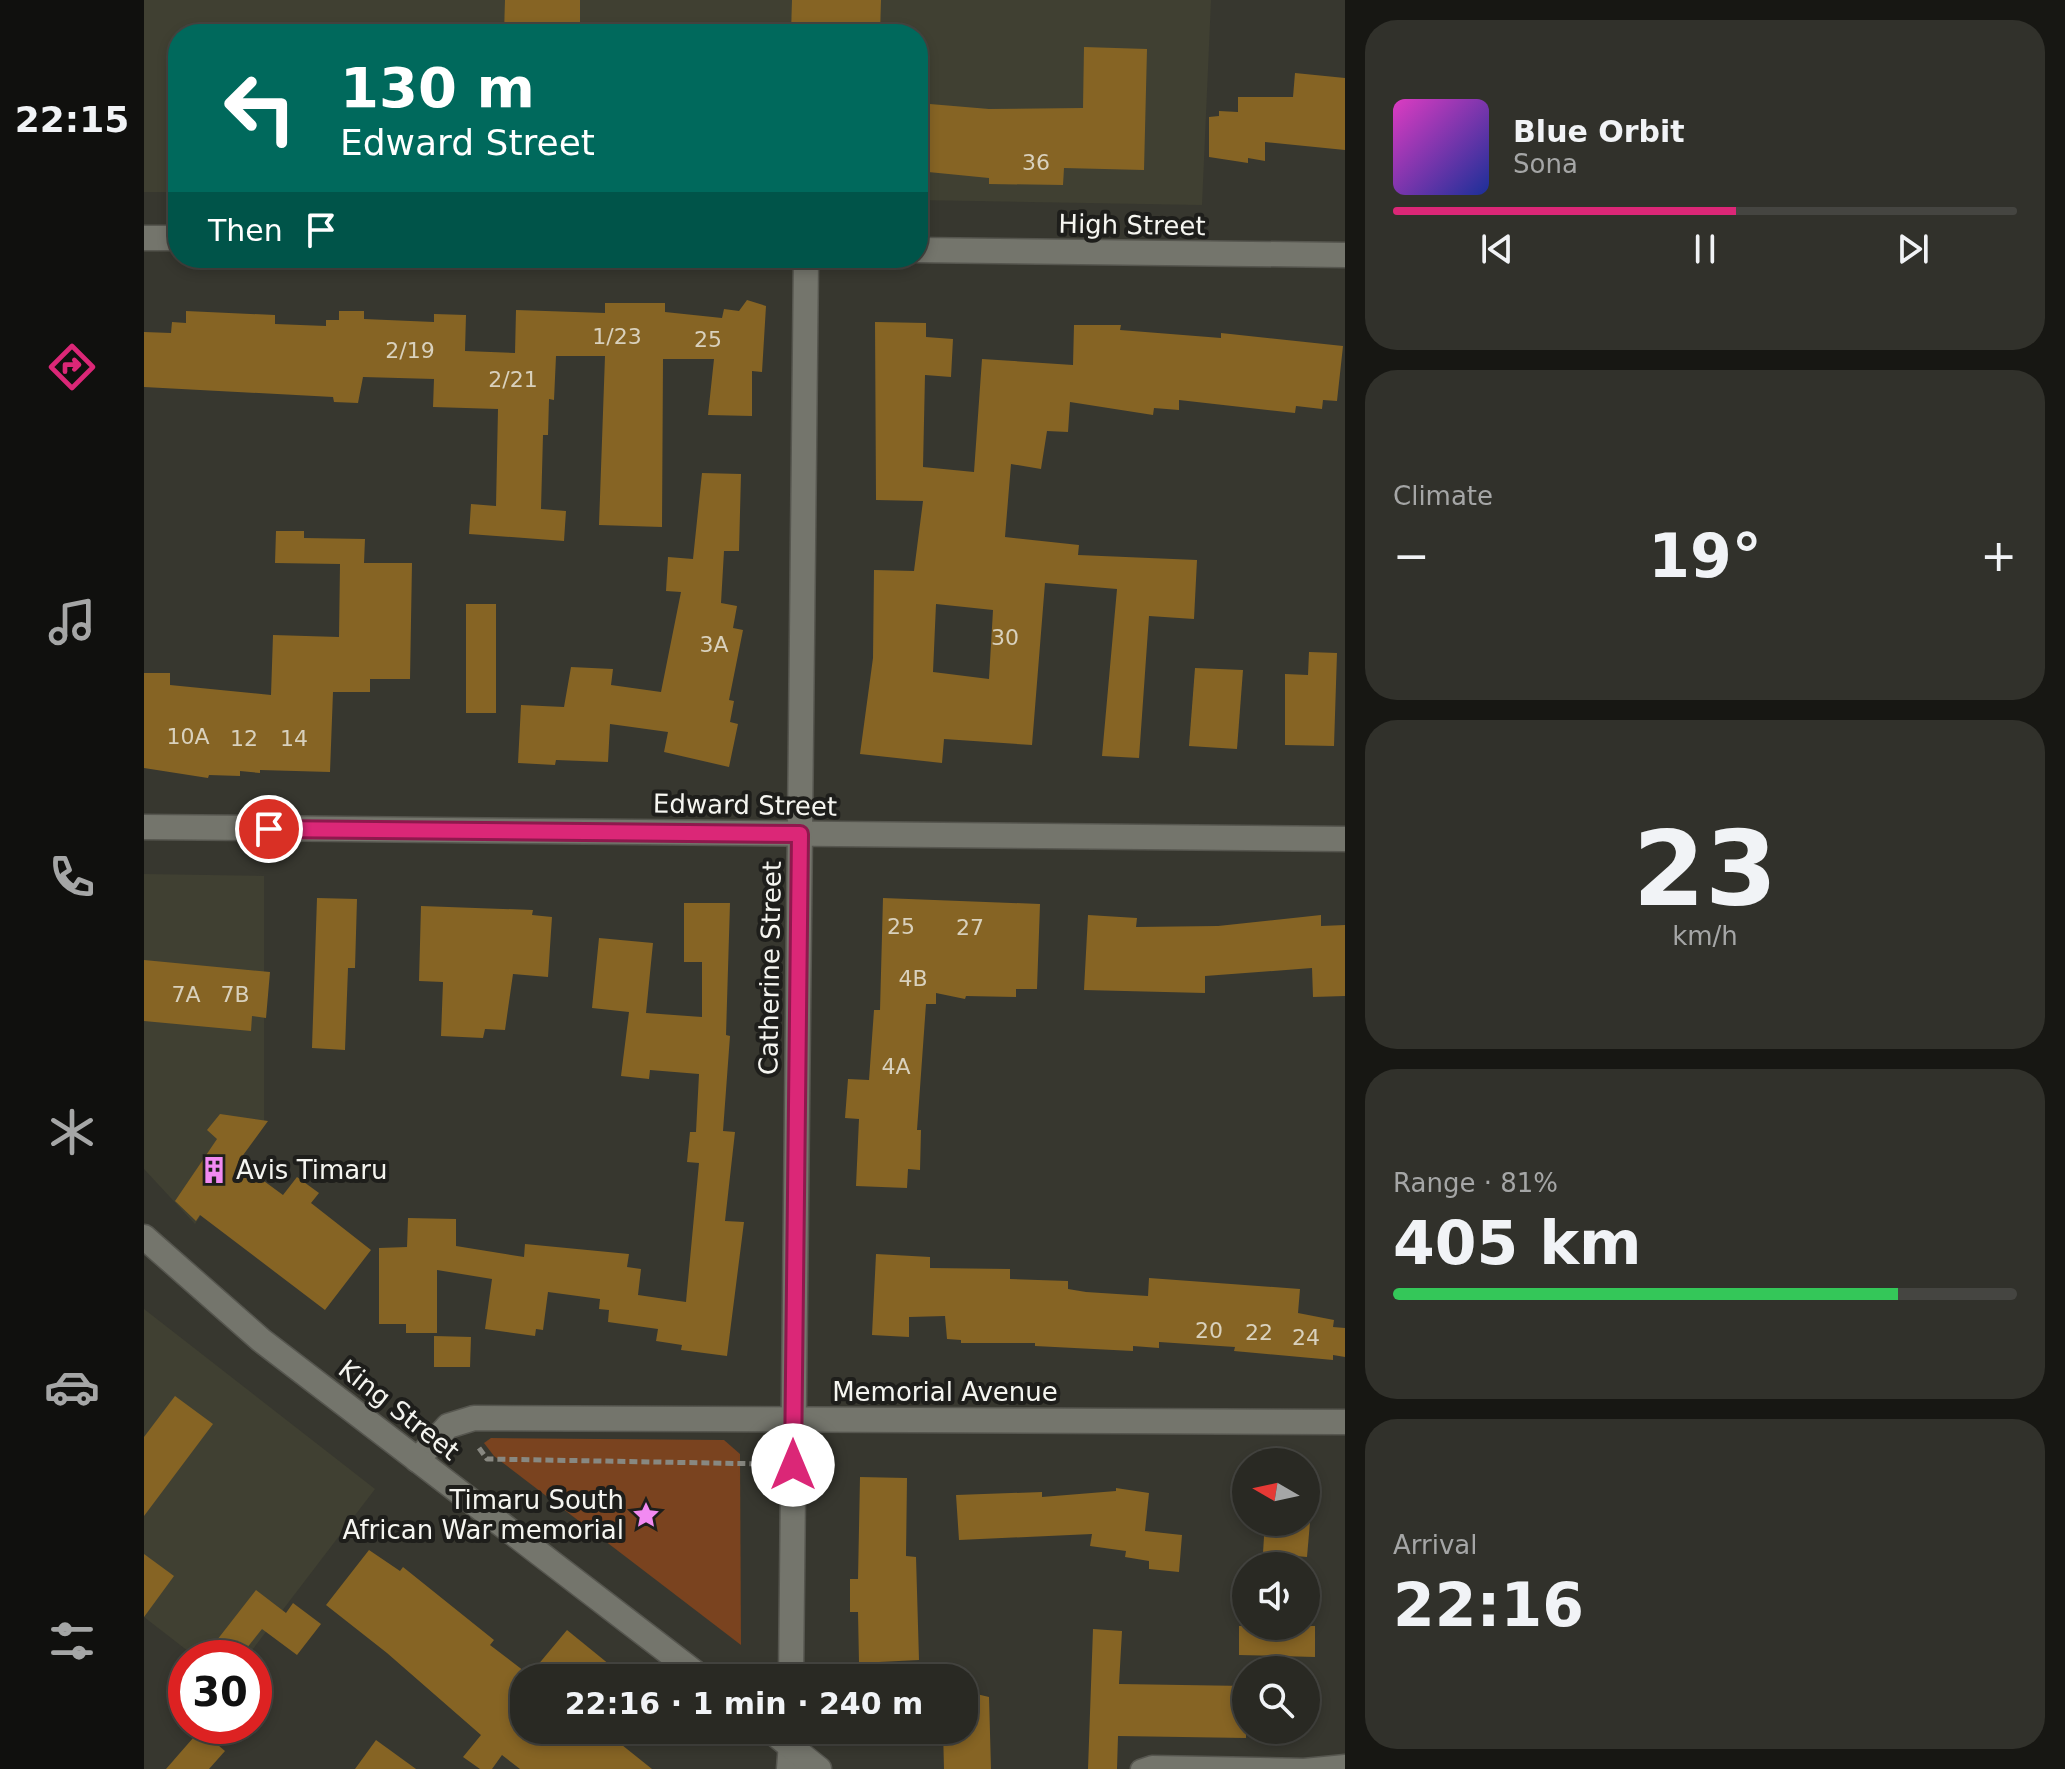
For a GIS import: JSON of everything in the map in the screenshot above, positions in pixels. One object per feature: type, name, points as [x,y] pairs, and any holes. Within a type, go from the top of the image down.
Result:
[{"type":"street","points":[[144,238],[168,238]]},
{"type":"street","name":"High Street","points":[[928,250],[1345,255]]},
{"type":"street","name":"Catherine Street","points":[[791,1664],[806,268]]},
{"type":"street","name":"Edward Street","points":[[144,827],[1345,839]]},
{"type":"street","name":"King Street","points":[[144,1237],[261,1340],[684,1664]]},
{"type":"street","name":"Memorial Avenue","points":[[417,1460],[448,1426],[474,1418],[1345,1422]]},
{"type":"street","points":[[791,1749],[819,1769]]},
{"type":"lane","points":[[1140,1769],[1152,1765],[1304,1768],[1345,1764]]},
{"type":"path","points":[[479,1448],[487,1459],[793,1465]]},
{"type":"shaded area","points":[[144,0],[1211,0],[1202,205],[928,200],[928,24],[168,24],[168,192],[144,192]]},
{"type":"shaded area","points":[[144,874],[264,876],[264,1121],[195,1224],[144,1169]]},
{"type":"shaded area","points":[[144,1309],[375,1489],[260,1640],[174,1640],[144,1617]]},
{"type":"shaded area","points":[[491,1438],[724,1440],[740,1454],[741,1645],[494,1456],[484,1443]]},
{"type":"building","points":[[505,0],[580,0],[580,24],[504,24]]},
{"type":"building","points":[[792,0],[881,0],[880,24],[791,24]]},
{"type":"building","points":[[1084,47],[1147,49],[1144,170],[1064,168],[1063,185],[989,184],[989,178],[928,172],[928,104],[989,109],[1083,108]]},
{"type":"building","points":[[1295,73],[1345,78],[1345,150],[1265,142],[1265,161],[1248,158],[1248,163],[1209,157],[1209,117],[1219,116],[1219,111],[1238,112],[1238,97],[1293,97]]},
{"type":"building","points":[[747,300],[766,306],[762,372],[752,371],[752,416],[708,415],[714,359],[663,359],[662,527],[599,525],[605,356],[556,356],[554,400],[549,399],[548,435],[543,435],[541,509],[566,511],[564,541],[469,534],[471,504],[496,506],[498,409],[433,407],[434,379],[363,377],[358,403],[334,402],[333,397],[144,387],[144,332],[171,333],[172,322],[186,323],[186,311],[275,315],[275,324],[326,326],[326,320],[339,320],[339,311],[364,311],[364,319],[434,322],[434,314],[466,315],[465,351],[515,353],[516,310],[605,313],[605,303],[665,303],[665,312],[722,318],[724,309],[739,311]]},
{"type":"building","points":[[875,322],[926,323],[926,337],[953,339],[951,377],[925,375],[923,467],[974,472],[982,359],[1073,365],[1074,325],[1121,325],[1120,330],[1221,338],[1221,333],[1343,346],[1337,401],[1323,400],[1322,409],[1296,406],[1295,413],[1179,400],[1179,410],[1154,408],[1153,415],[1070,402],[1068,432],[1047,431],[1041,469],[1011,464],[1005,537],[1079,545],[1078,555],[1197,560],[1194,619],[1149,616],[1139,758],[1102,756],[1117,589],[1045,583],[1032,745],[944,739],[942,763],[860,754],[873,658],[874,570],[914,571],[923,501],[876,500]],"holes":[[[936,604],[993,610],[989,679],[933,672]]]},
{"type":"building","points":[[702,473],[741,474],[739,551],[724,551],[721,603],[737,606],[733,628],[743,630],[729,700],[734,701],[730,722],[738,724],[729,767],[664,752],[668,732],[610,724],[608,762],[556,760],[555,765],[518,763],[521,705],[564,707],[571,667],[613,669],[611,685],[661,692],[681,592],[666,591],[668,557],[693,559]]},
{"type":"building","points":[[276,531],[304,531],[304,538],[365,539],[364,563],[412,563],[410,679],[370,679],[370,692],[333,692],[330,772],[260,770],[260,773],[240,771],[240,776],[209,775],[208,778],[144,768],[144,673],[170,673],[170,685],[271,695],[273,635],[339,637],[340,564],[275,563]]},
{"type":"building","points":[[466,604],[496,604],[496,713],[466,713]]},
{"type":"building","points":[[1309,652],[1337,653],[1334,746],[1285,745],[1285,674],[1308,675]]},
{"type":"building","points":[[1195,668],[1243,670],[1237,749],[1189,746]]},
{"type":"building","points":[[317,898],[357,899],[355,968],[348,968],[345,1050],[312,1048]]},
{"type":"building","points":[[883,898],[1040,904],[1037,989],[1016,989],[1016,997],[966,996],[965,999],[936,993],[936,1004],[926,1004],[917,1130],[921,1130],[920,1170],[908,1169],[907,1188],[856,1186],[859,1119],[845,1118],[848,1079],[869,1080],[874,1010],[880,1010]]},
{"type":"building","points":[[684,903],[730,903],[726,1035],[730,1036],[723,1131],[735,1132],[725,1221],[744,1222],[727,1356],[681,1350],[682,1345],[656,1341],[658,1329],[608,1322],[609,1310],[599,1309],[600,1299],[548,1292],[543,1330],[536,1329],[535,1336],[485,1329],[492,1279],[437,1270],[437,1333],[406,1333],[406,1324],[379,1324],[379,1248],[407,1247],[408,1218],[456,1219],[456,1246],[524,1257],[525,1244],[629,1254],[627,1267],[641,1269],[638,1295],[686,1302],[699,1163],[687,1162],[690,1132],[696,1132],[699,1074],[650,1070],[649,1079],[621,1076],[629,1012],[592,1008],[599,938],[653,943],[646,1013],[702,1017],[702,962],[684,962]]},
{"type":"building","points":[[421,906],[533,910],[532,915],[552,917],[548,977],[513,974],[505,1030],[485,1029],[483,1038],[441,1036],[443,982],[419,981]]},
{"type":"building","points":[[1088,915],[1137,918],[1136,927],[1218,926],[1321,915],[1321,926],[1345,925],[1345,996],[1313,997],[1312,968],[1205,976],[1205,993],[1084,990]]},
{"type":"building","points":[[144,960],[270,972],[266,1018],[252,1016],[251,1031],[144,1021]]},
{"type":"building","points":[[220,1114],[268,1121],[238,1162],[283,1195],[297,1177],[319,1193],[311,1203],[371,1250],[325,1310],[200,1215],[196,1221],[175,1201],[217,1139],[207,1130]]},
{"type":"building","points":[[876,1254],[930,1257],[930,1268],[1010,1269],[1010,1279],[1068,1281],[1068,1289],[1086,1292],[1148,1296],[1149,1278],[1300,1289],[1298,1313],[1334,1320],[1333,1327],[1345,1328],[1345,1357],[1333,1355],[1333,1360],[1234,1351],[1235,1347],[1159,1342],[1159,1348],[1133,1346],[1133,1351],[1035,1346],[1035,1343],[961,1343],[961,1340],[947,1339],[945,1316],[909,1317],[909,1337],[872,1335]]},
{"type":"building","points":[[434,1336],[471,1337],[470,1367],[434,1367]]},
{"type":"building","points":[[175,1396],[213,1424],[144,1516],[144,1437]]},
{"type":"building","points":[[860,1477],[907,1478],[906,1556],[916,1557],[919,1660],[859,1663],[858,1612],[850,1612],[850,1579],[858,1579]]},
{"type":"building","points":[[1116,1488],[1149,1493],[1145,1531],[1182,1535],[1179,1572],[1149,1569],[1149,1561],[1125,1557],[1126,1551],[1090,1546],[1092,1534],[959,1540],[956,1495],[1042,1492],[1042,1497],[1116,1491]]},
{"type":"building","points":[[1264,1536],[1309,1536],[1307,1552],[1263,1552]]},
{"type":"building","points":[[369,1550],[400,1571],[403,1567],[494,1640],[490,1645],[515,1664],[510,1664],[510,1744],[623,1744],[652,1769],[520,1769],[502,1755],[492,1769],[480,1769],[463,1757],[481,1735],[387,1653],[326,1605]]},
{"type":"building","points":[[144,1554],[174,1576],[144,1617]]},
{"type":"building","points":[[256,1590],[286,1613],[293,1603],[321,1624],[297,1655],[262,1629],[253,1640],[217,1640]]},
{"type":"building","points":[[1093,1629],[1122,1631],[1119,1684],[1232,1686],[1232,1738],[1118,1736],[1117,1769],[1088,1769]]},
{"type":"building","points":[[567,1630],[609,1664],[539,1664]]},
{"type":"building","points":[[1239,1640],[1315,1640],[1315,1656],[1239,1655]]},
{"type":"building","points":[[978,1694],[989,1697],[991,1769],[944,1769],[943,1744],[978,1744]]},
{"type":"building","points":[[376,1740],[416,1769],[355,1769]]},
{"type":"building","points":[[188,1744],[217,1744],[225,1751],[209,1769],[166,1769]]},
{"type":"place","name":"Avis Timaru","points":[[214,1170]]},
{"type":"place","name":"Timaru South African War memorial","points":[[646,1515]]},
{"type":"route","points":[[269,829],[800,834],[793,1465]]}]
